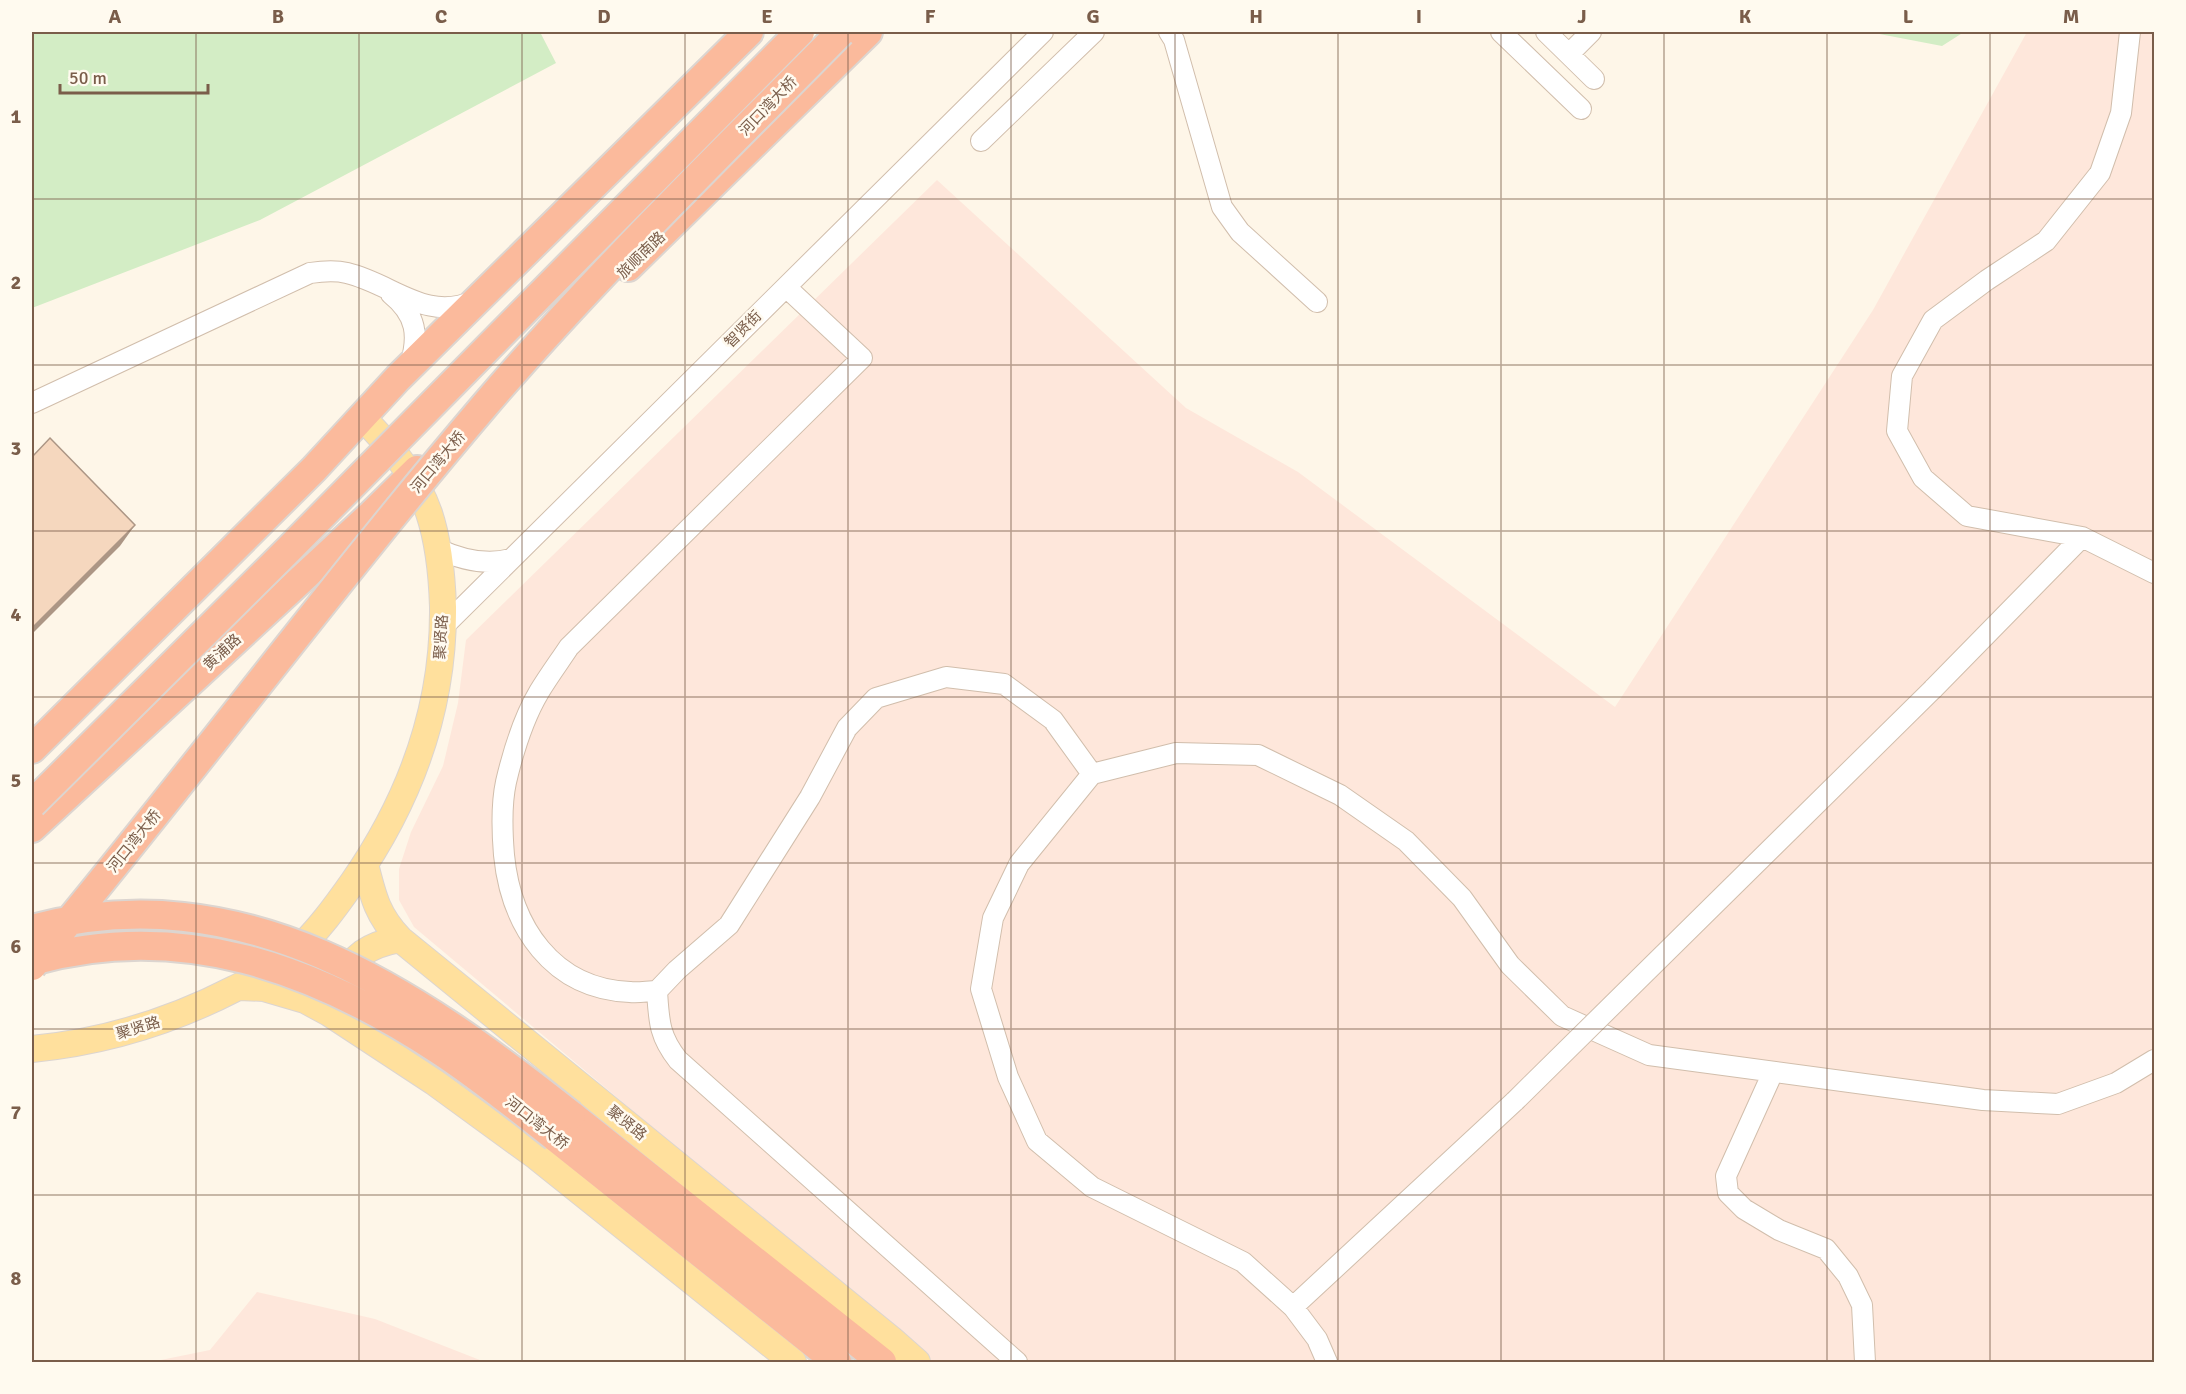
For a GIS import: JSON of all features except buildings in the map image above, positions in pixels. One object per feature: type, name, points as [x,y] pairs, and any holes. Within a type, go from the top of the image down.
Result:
[{"type":"highway","points":[[32,749],[314,469],[410,366],[749,32]]},
{"type":"highway","name":"河口湾大桥","points":[[32,804],[290,548],[800,32]]},
{"type":"highway","name":"河口湾大桥","points":[[32,963],[93,893],[404,502],[546,335],[841,32]]},
{"type":"highway","name":"旅顺南路","points":[[411,476],[868,32]]},
{"type":"highway","name":"黄浦路","points":[[32,828],[411,476]]},
{"type":"highway","name":"河口湾大桥","points":[[32,929],[78,920],[156,915],[196,919],[272,935],[343,962],[419,1004],[488,1052],[563,1126],[769,1307],[837,1362]]},
{"type":"highway","name":"河口湾大桥","points":[[32,963],[80,950],[165,946],[242,958],[284,969],[325,986],[405,1028],[476,1076],[563,1126],[787,1285],[882,1362]]},
{"type":"main road","name":"聚贤路","points":[[32,1049],[114,1036],[155,1024],[196,1009],[268,972],[296,952],[333,911],[389,825],[413,775],[426,735],[439,675],[443,627],[442,585],[438,549],[429,512],[411,476],[388,444],[362,417]]},
{"type":"main road","name":"聚贤路","points":[[365,864],[374,901],[385,924],[400,939],[917,1362]]},
{"type":"main road","points":[[329,1013],[336,987],[346,969],[361,953],[379,943],[400,939]]},
{"type":"main road","points":[[239,987],[264,988],[305,1000],[329,1013],[434,1082],[537,1157],[793,1362]]},
{"type":"street","name":"智贤街","points":[[443,627],[1043,32]]},
{"type":"street","points":[[981,141],[1094,32]]},
{"type":"street","points":[[1169,32],[1174,40],[1222,207],[1240,232],[1317,302]]},
{"type":"street","points":[[1501,32],[1581,109]]},
{"type":"street","points":[[1546,32],[1594,79]]},
{"type":"street","points":[[1569,54],[1591,32]]},
{"type":"street","points":[[2130,32],[2121,112],[2100,174],[2046,241],[1987,280],[1933,320],[1902,376],[1897,431],[1923,478],[1966,516],[2082,537],[2154,573]]},
{"type":"street","points":[[32,403],[310,273],[327,270],[345,272],[424,305],[440,308],[459,308],[477,300]]},
{"type":"street","points":[[382,287],[398,299],[409,314],[415,331],[416,346],[410,366]]},
{"type":"street","points":[[786,287],[862,358],[569,646],[537,694],[519,739],[506,785],[502,830],[506,871],[517,913],[534,943],[555,964],[577,979],[600,987],[629,992],[657,991],[677,970],[729,925],[810,797],[847,728],[876,698],[946,677],[1004,684],[1053,720],[1092,774]]},
{"type":"street","points":[[1293,1307],[1515,1101],[1934,689],[2082,537]]},
{"type":"street","points":[[438,549],[468,560],[497,563],[511,559]]},
{"type":"street","points":[[1327,1362],[1317,1339],[1293,1307],[1243,1262],[1092,1187],[1037,1141],[1008,1077],[981,989],[993,918],[1019,864],[1092,774],[1176,753],[1258,755],[1340,795],[1407,841],[1462,898],[1510,965],[1562,1016],[1649,1055],[1983,1101],[2058,1104],[2116,1083],[2154,1060]]},
{"type":"street","points":[[657,991],[659,1027],[667,1046],[678,1060],[1017,1362]]},
{"type":"street","points":[[1773,1072],[1726,1176],[1728,1192],[1744,1209],[1779,1230],[1826,1249],[1841,1267],[1862,1305],[1865,1362]]},
{"type":"shaded area","points":[[2027,32],[2154,32],[2154,1362],[932,1362],[414,927],[399,900],[399,869],[411,832],[443,766],[458,703],[466,640],[937,180],[1186,408],[1298,472],[1615,707],[1873,310]]},
{"type":"shaded area","points":[[257,1292],[375,1319],[485,1362],[151,1362],[210,1350]]},
{"type":"green space","points":[[32,32],[540,32],[556,63],[260,220],[32,308]]},
{"type":"green space","points":[[1869,32],[1964,32],[1942,46]]}]
